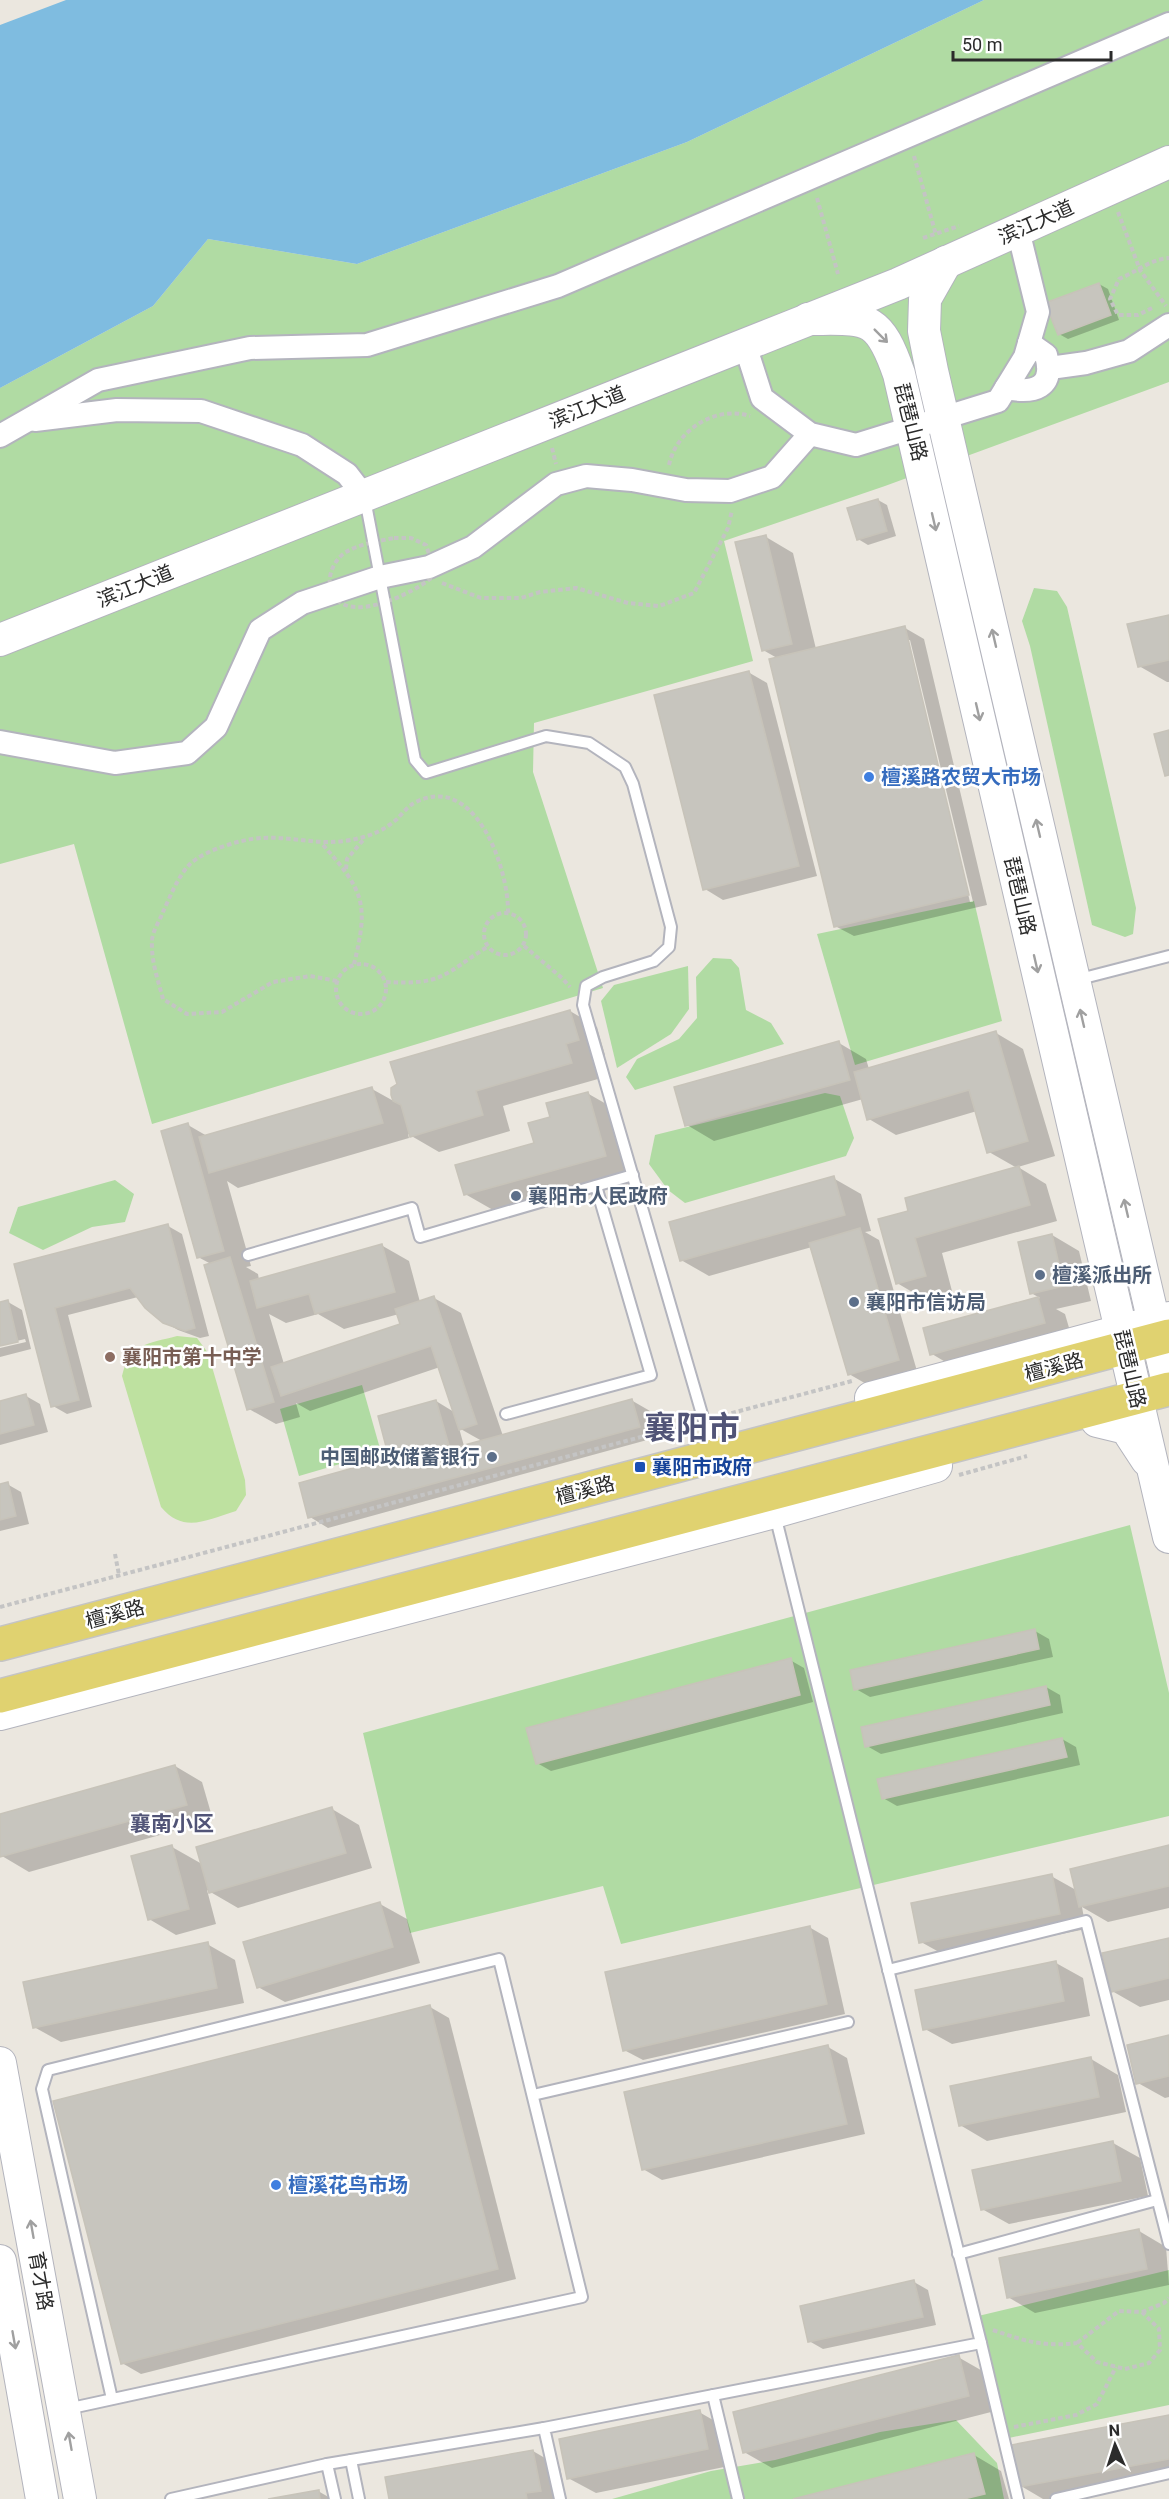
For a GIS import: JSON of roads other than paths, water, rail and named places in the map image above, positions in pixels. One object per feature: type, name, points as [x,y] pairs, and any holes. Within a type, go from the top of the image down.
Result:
[{"type":"main road","name":"檀溪路","points":[[0,1644],[709,1439],[1162,1329]]},
{"type":"main road","points":[[0,1696],[772,1503],[1138,1404],[1169,1388]]},
{"type":"street","points":[[0,436],[98,380],[250,348],[367,345],[558,286],[1169,24]]},
{"type":"street","name":"滨江大道","points":[[0,640],[745,345],[808,319],[941,249],[1018,230],[1169,162]]},
{"type":"street","points":[[745,345],[762,398],[810,434],[856,445],[998,401],[1024,357],[1038,312],[1018,230]]},
{"type":"street","name":"琵琶山路","points":[[941,249],[925,299],[925,320],[943,417],[1137,1256],[1162,1329],[1169,1388]]},
{"type":"street","name":"琵琶山路","points":[[808,319],[862,320],[887,340],[912,426],[1169,1537]]},
{"type":"street","points":[[1050,368],[1086,363],[1129,351],[1169,325]]},
{"type":"street","points":[[1006,388],[1023,392],[1035,389],[1045,382],[1050,368],[1046,355],[1029,343]]},
{"type":"street","points":[[25,422],[117,410],[201,411],[302,445],[347,474],[364,496]]},
{"type":"street","points":[[0,742],[115,763],[187,753],[216,727],[260,630],[302,603],[380,577],[429,567],[472,548],[499,530],[529,502],[562,483],[586,476],[632,480],[669,487],[730,491],[772,477],[810,434]]},
{"type":"street","points":[[1137,1256],[1156,1281],[1169,1291]]},
{"type":"street","points":[[1074,1343],[1102,1302],[1106,1267]]},
{"type":"street","points":[[0,1629],[1074,1343],[1123,1339]]},
{"type":"street","points":[[0,1714],[772,1503],[1097,1421],[1138,1404],[1169,1402]]},
{"type":"street","points":[[1097,1421],[1126,1428],[1153,1470]]},
{"type":"street","name":"育才路","points":[[0,2062],[80,2499]]},
{"type":"street","name":"育才路","points":[[0,2261],[42,2499]]},
{"type":"lane","points":[[364,496],[415,760],[426,772],[546,736],[589,743],[625,767],[633,784],[670,927],[669,947],[654,961],[603,977],[586,986],[583,1005],[709,1439]]},
{"type":"lane","points":[[1073,981],[1169,956]]},
{"type":"lane","points":[[248,1255],[412,1208],[420,1237],[633,1175]]},
{"type":"lane","points":[[506,1414],[651,1375],[596,1186]]},
{"type":"lane","points":[[772,1503],[1018,2499]]},
{"type":"lane","points":[[888,1970],[1086,1921],[1169,2244]]},
{"type":"lane","points":[[64,2410],[582,2297],[499,1959],[48,2070],[42,2089],[112,2399]]},
{"type":"lane","points":[[533,2095],[848,2022]]},
{"type":"lane","points":[[958,2254],[1158,2200]]},
{"type":"lane","points":[[171,2499],[327,2464],[544,2428],[981,2343]]},
{"type":"lane","points":[[712,2395],[738,2499]]},
{"type":"lane","points":[[544,2428],[560,2499]]},
{"type":"lane","points":[[351,2460],[359,2499]]},
{"type":"lane","points":[[327,2464],[335,2499]]},
{"type":"lane","points":[[1056,2499],[1169,2474]]},
{"type":"water","points":[[66,0],[984,0],[687,142],[357,264],[208,239],[153,306],[0,388],[0,25]]},
{"type":"place","name":"檀溪路农贸大市场","points":[[869,777]]},
{"type":"place","name":"襄阳市人民政府","points":[[516,1196]]},
{"type":"place","name":"檀溪派出所","points":[[1040,1275]]},
{"type":"place","name":"襄阳市信访局","points":[[854,1302]]},
{"type":"place","name":"襄阳市第十中学","points":[[110,1357]]},
{"type":"place","name":"中国邮政储蓄银行","points":[[492,1457]]},
{"type":"place","name":"襄阳市政府","points":[[640,1467]]},
{"type":"place","name":"檀溪花鸟市场","points":[[276,2185]]},
{"type":"district","name":"襄阳市","points":[[692,1428]]},
{"type":"district","name":"襄南小区","points":[[172,1824]]}]
